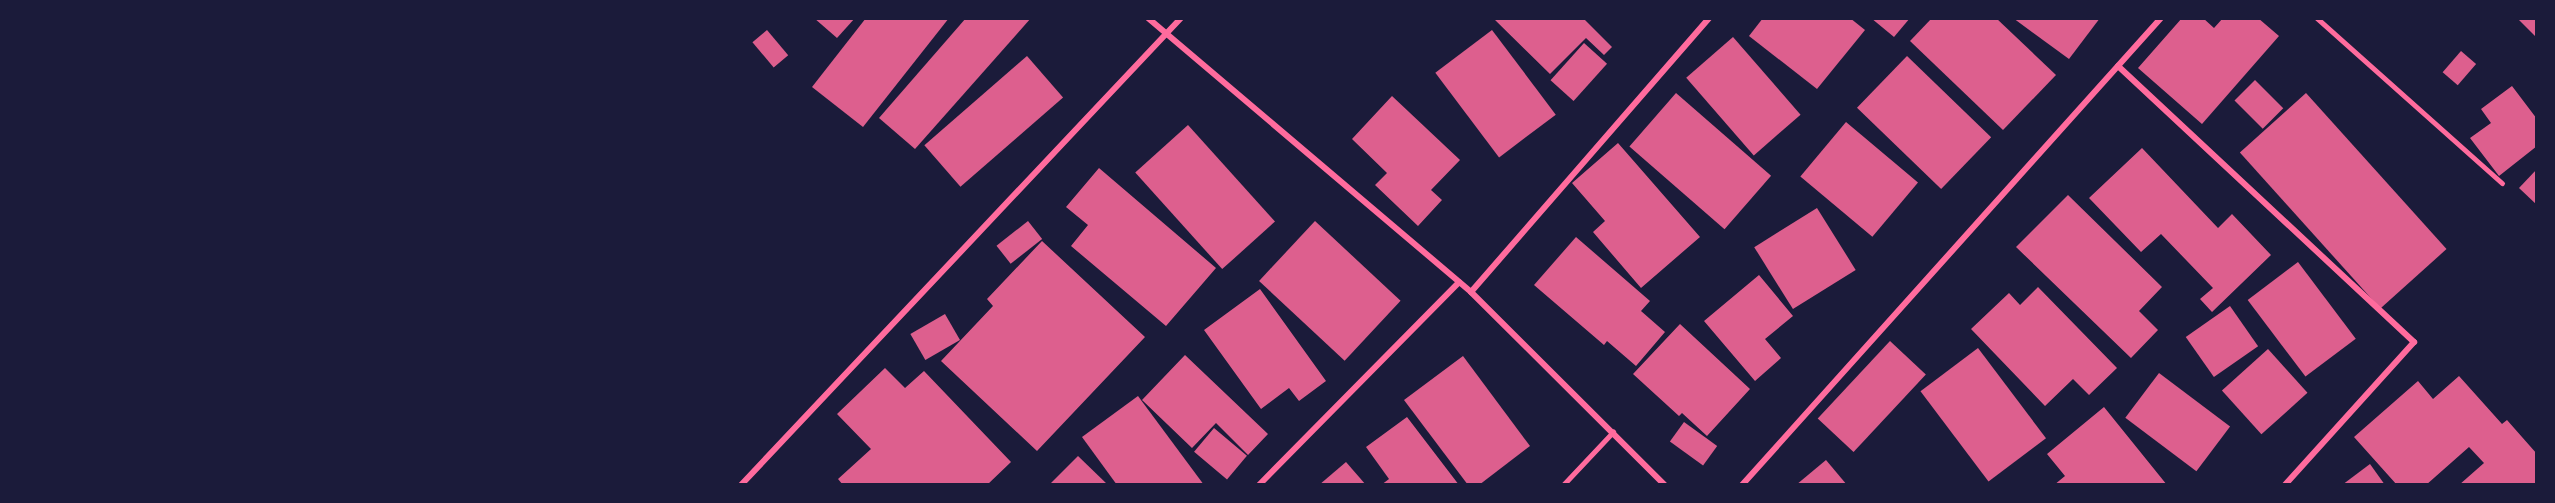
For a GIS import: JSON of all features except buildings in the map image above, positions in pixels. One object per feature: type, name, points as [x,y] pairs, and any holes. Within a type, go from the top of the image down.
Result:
[{"type":"street","points":[[1148,18],[1471,292],[1665,485]]},
{"type":"street","points":[[741,485],[1181,18]]},
{"type":"street","points":[[1471,292],[1709,18]]},
{"type":"street","points":[[1742,485],[2161,18]]},
{"type":"street","points":[[2118,66],[2414,342],[2285,485]]},
{"type":"street","points":[[1259,485],[1459,282]]},
{"type":"lane","points":[[2317,18],[2502,183]]},
{"type":"lane","points":[[1563,485],[1613,432]]}]
